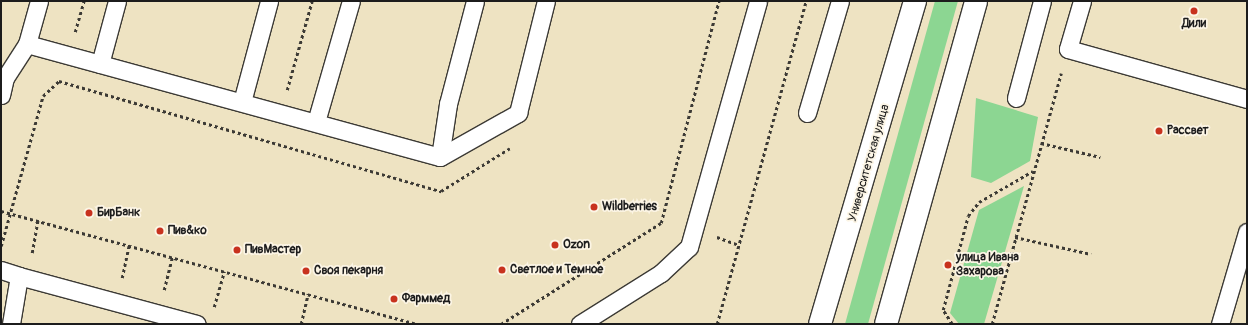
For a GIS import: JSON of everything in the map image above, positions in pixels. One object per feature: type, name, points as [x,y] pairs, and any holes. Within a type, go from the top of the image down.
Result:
[{"type":"main road","name":"Университетская улица","points":[[820,324],[916,1]]},
{"type":"main road","points":[[886,324],[976,1]]},
{"type":"lane","points":[[1,96],[5,78],[27,44],[39,1]]},
{"type":"lane","points":[[100,64],[117,1]]},
{"type":"lane","points":[[242,102],[270,1]]},
{"type":"lane","points":[[316,122],[351,1]]},
{"type":"lane","points":[[440,157],[448,104],[475,1]]},
{"type":"lane","points":[[27,44],[281,112],[440,157],[518,113],[546,1]]},
{"type":"lane","points":[[580,324],[661,273],[689,247],[758,1]]},
{"type":"lane","points":[[807,113],[840,1]]},
{"type":"lane","points":[[1016,98],[1042,1]]},
{"type":"lane","points":[[1082,1],[1068,49],[1247,99]]},
{"type":"lane","points":[[1220,324],[1247,232]]},
{"type":"lane","points":[[1,270],[23,278],[197,324]]},
{"type":"lane","points":[[11,324],[8,301],[23,278]]},
{"type":"path","points":[[273,142],[312,1]]},
{"type":"path","points":[[501,324],[661,223],[719,1]]},
{"type":"path","points":[[717,324],[806,1]]},
{"type":"path","points":[[992,324],[1068,49]]},
{"type":"path","points":[[1041,143],[1100,156]]},
{"type":"path","points":[[952,324],[943,310],[968,216],[979,202],[1034,170]]},
{"type":"path","points":[[1,211],[415,324]]},
{"type":"path","points":[[23,278],[38,220]]},
{"type":"path","points":[[1015,237],[1091,254]]},
{"type":"path","points":[[116,303],[129,245]]},
{"type":"path","points":[[158,314],[172,257]]},
{"type":"path","points":[[213,309],[224,271]]},
{"type":"path","points":[[301,324],[308,294]]},
{"type":"green space","points":[[935,1],[958,1],[868,324],[845,324]]},
{"type":"green space","points":[[976,98],[1038,117],[1030,161],[991,183],[971,177]]},
{"type":"green space","points":[[1024,186],[984,324],[959,324],[950,313],[979,210]]},
{"type":"place","name":"Дили","points":[[1194,11]]},
{"type":"place","name":"Рассвет","points":[[1159,131]]},
{"type":"place","name":"Wildberries","points":[[594,207]]},
{"type":"place","name":"БирБанк","points":[[89,213]]},
{"type":"place","name":"Пив&ко","points":[[160,231]]},
{"type":"place","name":"Ozon","points":[[555,245]]},
{"type":"place","name":"ПивМастер","points":[[237,250]]},
{"type":"place","name":"улица Ивана Захарова","points":[[948,265]]},
{"type":"place","name":"Светлое и Темное","points":[[502,270]]},
{"type":"place","name":"Своя пекарня","points":[[306,271]]},
{"type":"place","name":"Фарммед","points":[[394,299]]}]
